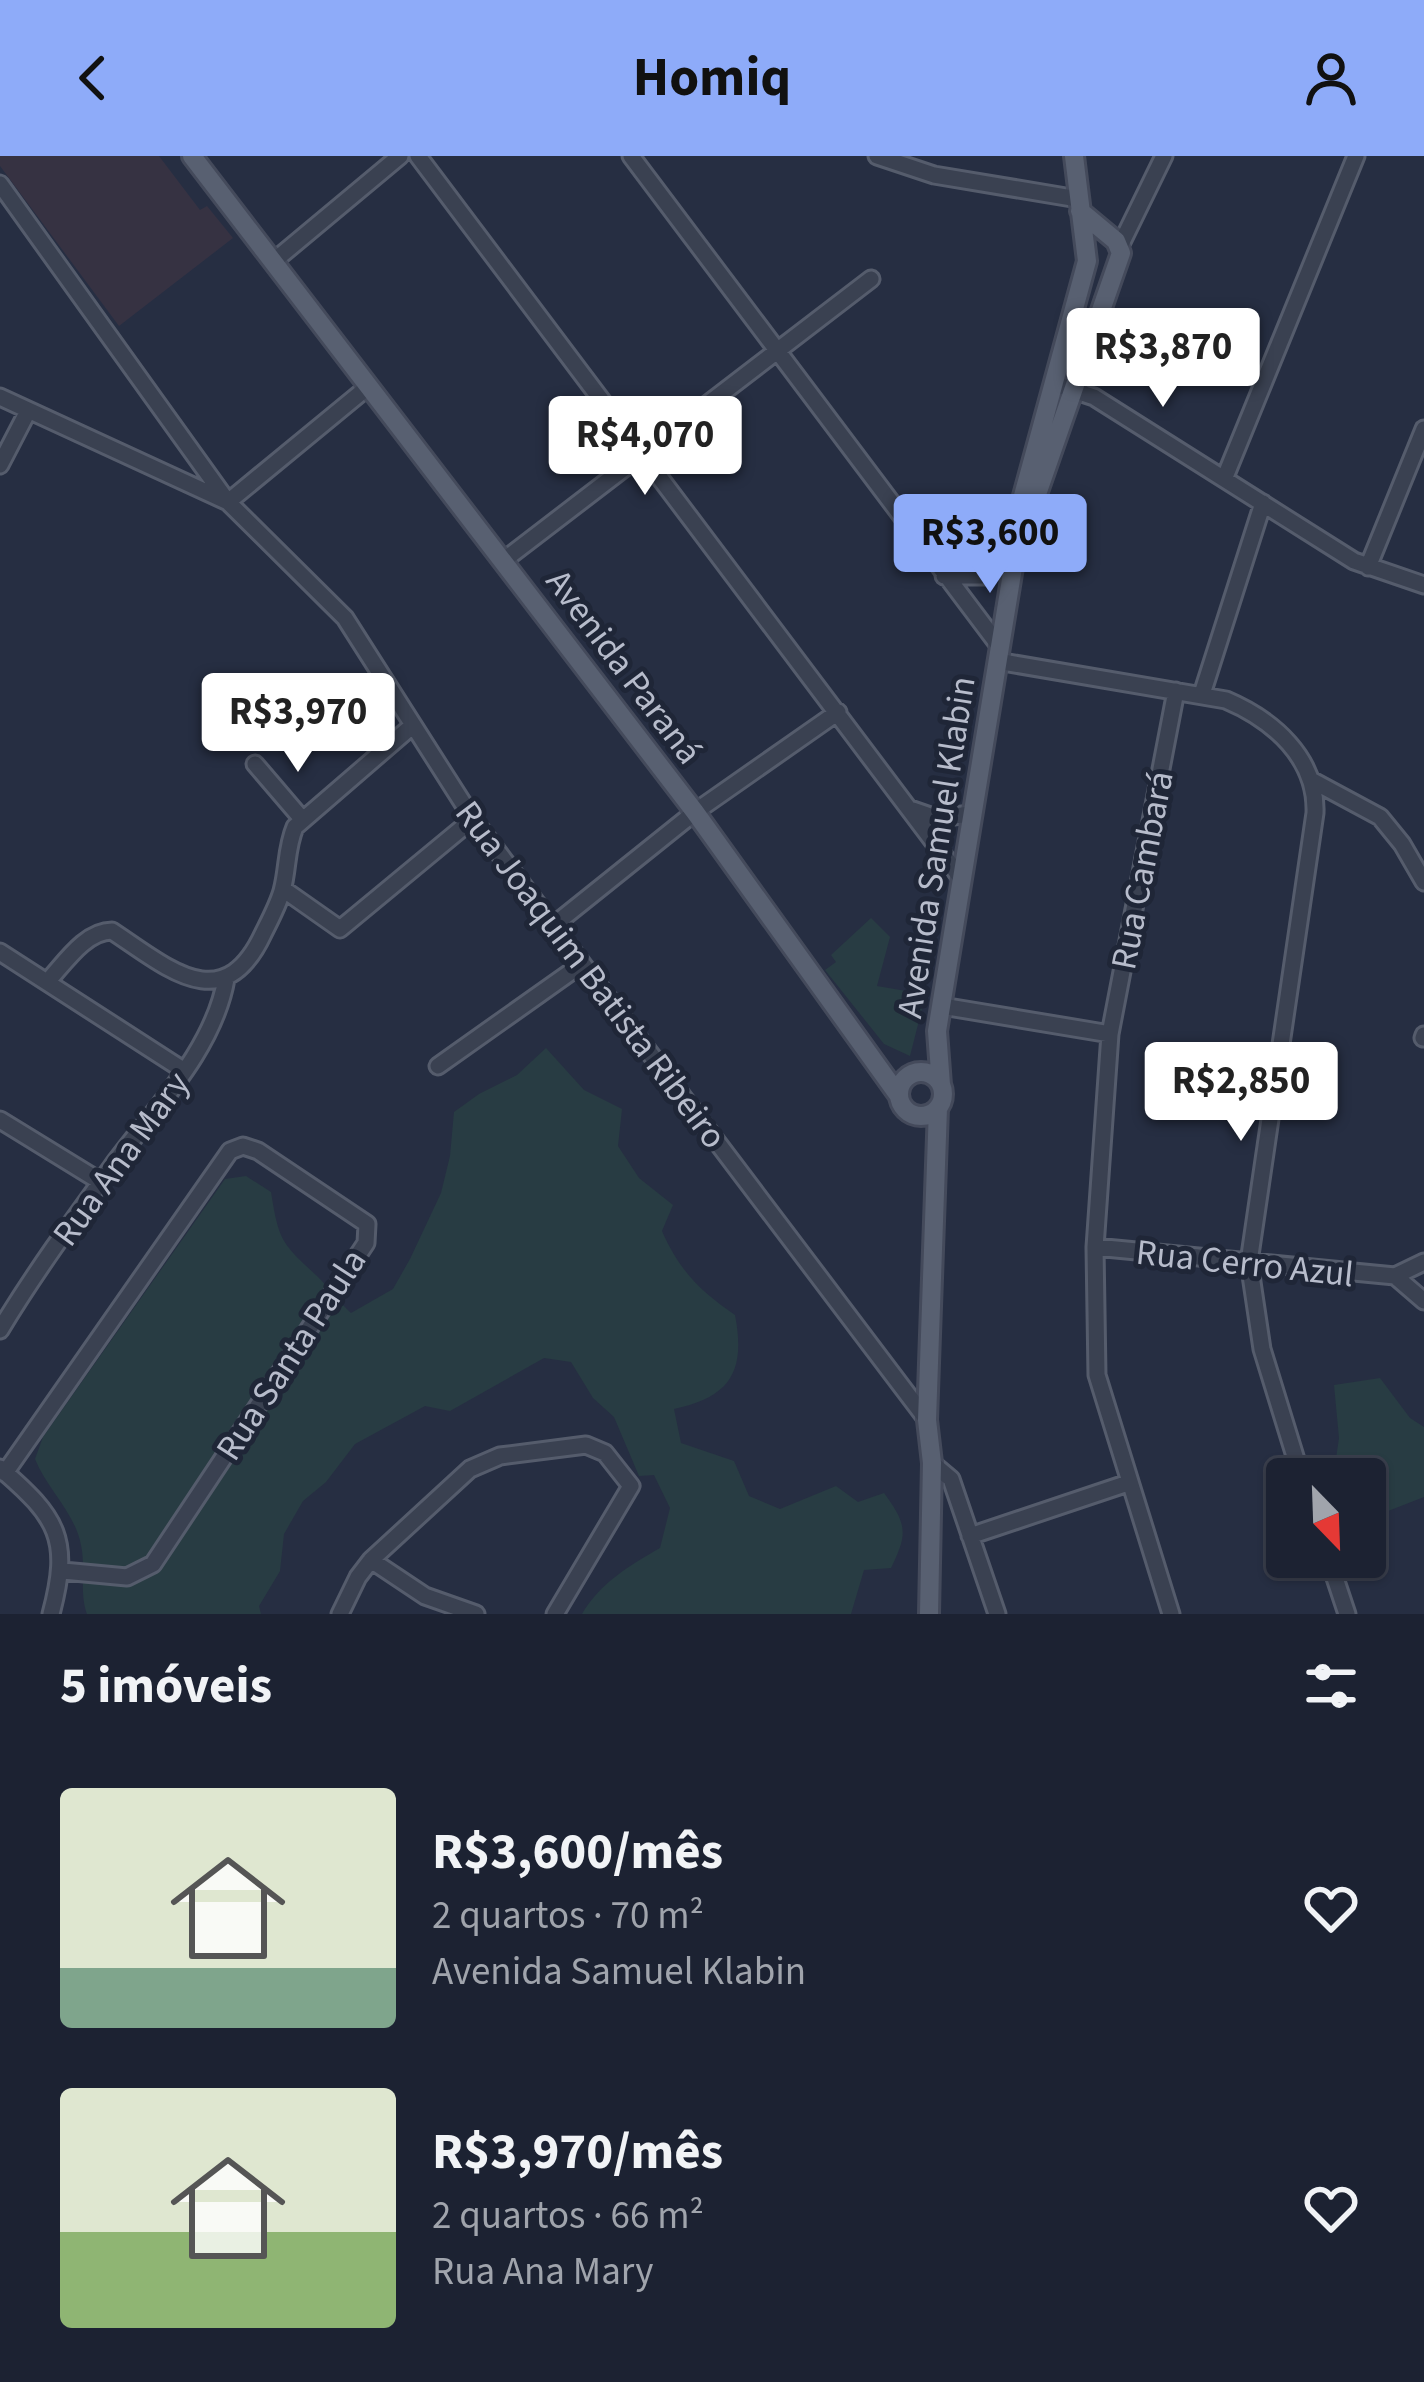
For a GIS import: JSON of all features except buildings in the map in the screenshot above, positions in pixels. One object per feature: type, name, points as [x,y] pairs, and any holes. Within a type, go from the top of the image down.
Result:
[{"type":"main road","name":"Avenida Paraná","points":[[193,156],[695,812],[899,1096]]},
{"type":"main road","points":[[204,156],[210,180]]},
{"type":"main road","points":[[1074,156],[1087,261]]},
{"type":"main road","points":[[1079,205],[1118,244]]},
{"type":"main road","points":[[1087,261],[1104,242],[1118,244]]},
{"type":"main road","name":"Avenida Samuel Klabin","points":[[1014,555],[1076,388],[1118,244]]},
{"type":"main road","name":"Avenida Samuel Klabin","points":[[941,1085],[937,1031],[999,654],[1014,529],[1087,261]]},
{"type":"main road","points":[[937,1031],[899,1096],[937,1172]]},
{"type":"main road","name":"Avenida Paraná","points":[[867,1050],[912,1074]]},
{"type":"main road","points":[[912,1074],[932,1074],[941,1085],[927,1420],[932,1463],[929,1614]]},
{"type":"main road","points":[[911,1113],[926,1115],[938,1108]]},
{"type":"street","points":[[274,261],[400,156]]},
{"type":"street","points":[[418,156],[960,877]]},
{"type":"street","points":[[631,156],[999,654],[1202,694],[1250,710],[1286,739],[1314,789],[1380,818],[1424,882]]},
{"type":"street","points":[[877,156],[934,175],[1079,205]]},
{"type":"street","points":[[1118,244],[1164,156]]},
{"type":"street","points":[[1225,477],[1356,156]]},
{"type":"street","name":"Rua Joaquim Batista Ribeiro","points":[[0,184],[228,502],[345,618],[473,819],[927,1420]]},
{"type":"street","points":[[502,561],[872,279]]},
{"type":"street","points":[[1055,384],[1076,388],[1368,567],[1424,585]]},
{"type":"street","points":[[0,398],[228,502],[369,386]]},
{"type":"street","points":[[0,465],[27,412]]},
{"type":"street","points":[[1368,567],[1424,429]]},
{"type":"street","points":[[1202,694],[1263,503]]},
{"type":"street","points":[[944,576],[985,576],[1014,555]]},
{"type":"street","name":"Rua Cambará","points":[[1171,1614],[1097,1375],[1095,1247],[1110,1034],[1176,691]]},
{"type":"street","points":[[554,925],[695,812],[838,712]]},
{"type":"street","points":[[255,764],[302,819],[412,726]]},
{"type":"street","points":[[1296,1458],[1262,1349],[1249,1262],[1314,789]]},
{"type":"street","points":[[913,810],[937,818],[971,814]]},
{"type":"street","name":"Rua Ana Mary","points":[[0,1330],[6,1308],[184,1070],[220,1012],[221,980],[253,955],[283,889],[288,844],[302,819]]},
{"type":"street","points":[[283,889],[340,929],[473,819]]},
{"type":"street","points":[[46,982],[90,937],[102,931],[112,932],[179,976],[221,980]]},
{"type":"street","points":[[0,952],[184,1070]]},
{"type":"street","points":[[438,1066],[582,964]]},
{"type":"street","points":[[942,1006],[1110,1034]]},
{"type":"street","points":[[0,1120],[101,1182]]},
{"type":"street","name":"Rua Santa Paula","points":[[3,1470],[230,1151],[243,1146],[258,1151],[367,1225],[365,1243],[153,1564],[127,1577],[63,1571]]},
{"type":"street","name":"Rua Cerro Azul","points":[[1095,1247],[1395,1276]]},
{"type":"street","points":[[1424,1262],[1395,1276],[1424,1301]]},
{"type":"street","points":[[340,1614],[371,1560],[470,1469],[500,1456],[586,1445],[605,1453],[631,1486],[555,1614]]},
{"type":"street","points":[[932,1463],[951,1479],[997,1614]]},
{"type":"street","points":[[3,1470],[56,1529],[63,1571],[51,1614]]},
{"type":"street","points":[[970,1536],[1127,1483]]},
{"type":"street","points":[[371,1560],[424,1596],[476,1614]]},
{"type":"street","points":[[1335,1578],[1347,1614]]},
{"type":"shaded area","points":[[0,156],[159,156],[200,210],[207,206],[233,238],[119,326],[0,166]]},
{"type":"shaded area","points":[[871,918],[890,937],[877,986],[912,992],[927,989],[910,1056],[884,1044],[825,970],[836,962],[831,955]]},
{"type":"shaded area","points":[[546,1048],[584,1090],[622,1109],[618,1146],[639,1178],[673,1205],[662,1231],[669,1245],[692,1279],[735,1315],[738,1352],[730,1379],[709,1397],[674,1409],[681,1443],[734,1461],[749,1496],[780,1509],[836,1486],[858,1502],[884,1493],[903,1529],[891,1568],[864,1570],[851,1614],[582,1614],[606,1584],[660,1548],[670,1508],[654,1475],[639,1476],[614,1417],[593,1398],[571,1362],[544,1358],[450,1411],[425,1406],[355,1444],[326,1482],[303,1501],[284,1534],[280,1571],[259,1606],[261,1614],[87,1614],[78,1533],[35,1459],[43,1437],[225,1179],[246,1176],[271,1192],[284,1240],[351,1313],[393,1289],[410,1259],[441,1193],[454,1112],[517,1075]]},
{"type":"shaded area","points":[[1380,1378],[1410,1418],[1424,1427],[1424,1497],[1386,1512],[1386,1458],[1336,1458],[1334,1385]]}]
